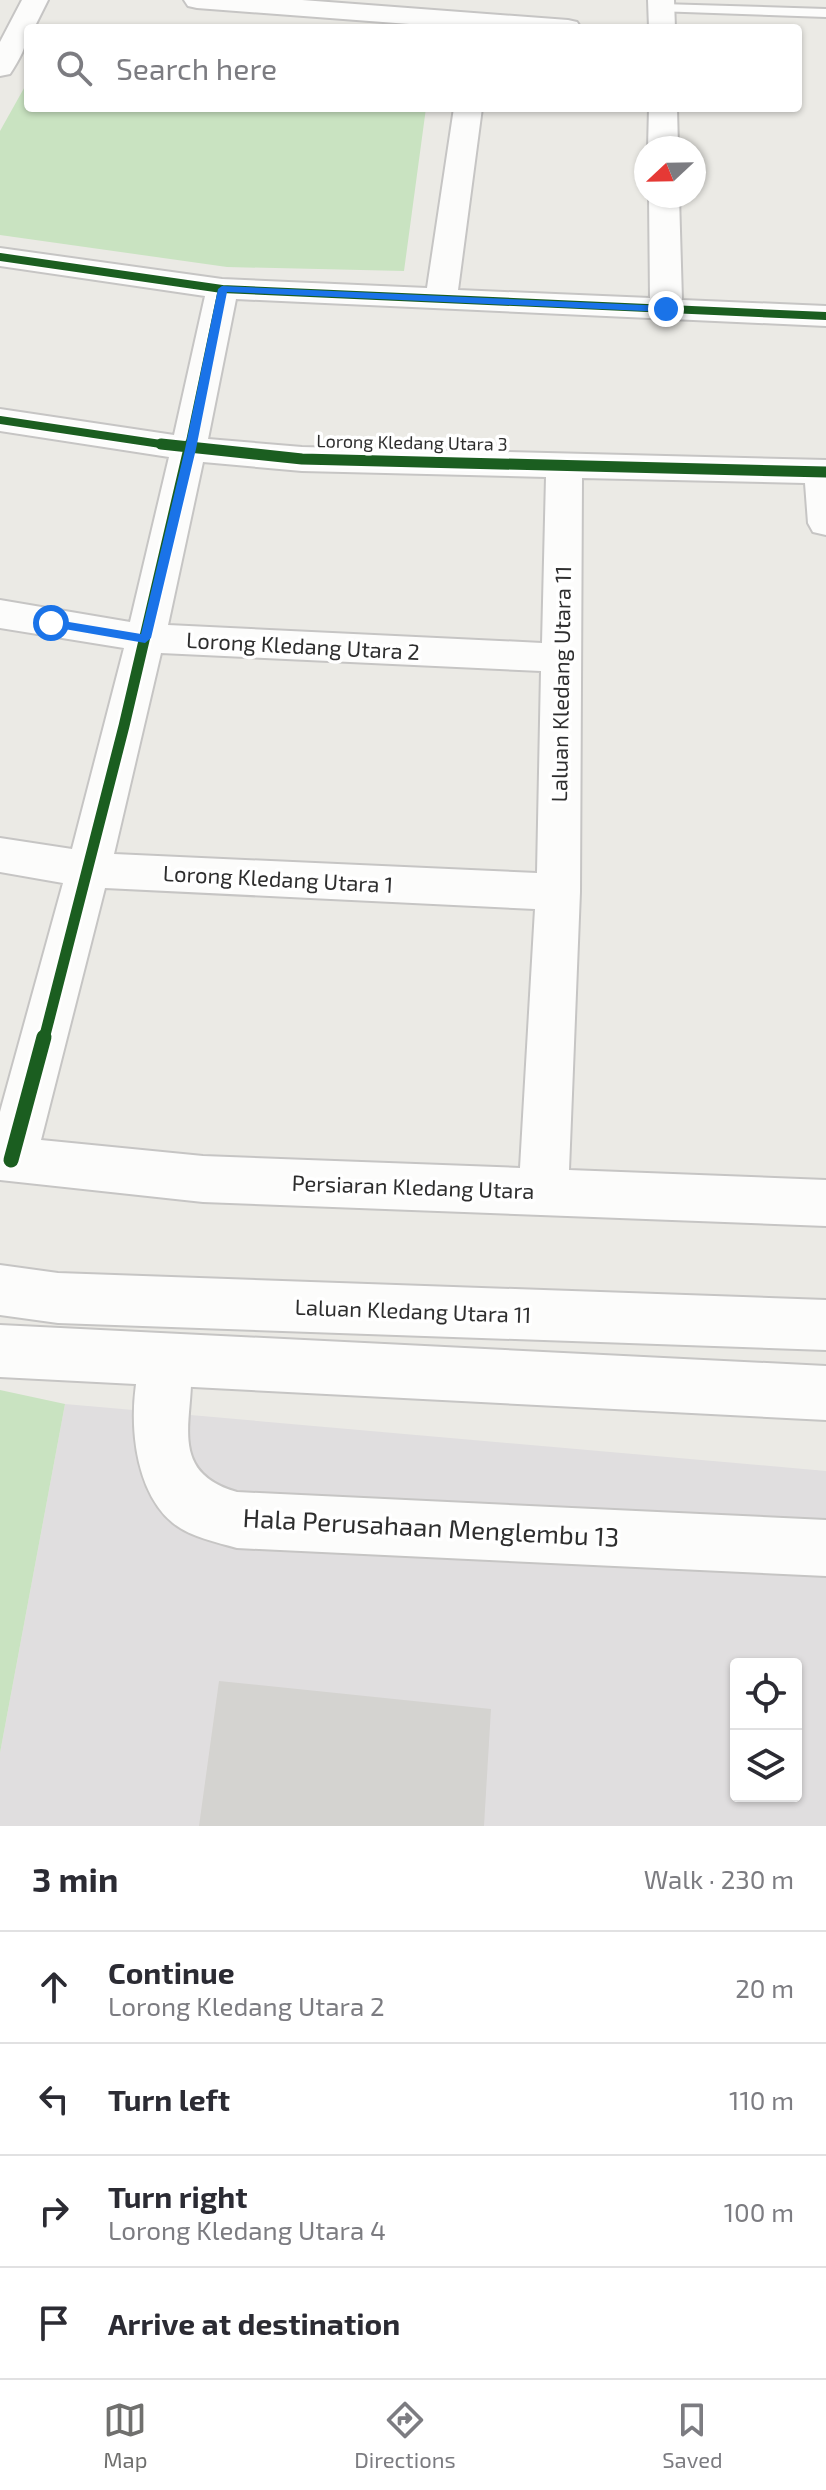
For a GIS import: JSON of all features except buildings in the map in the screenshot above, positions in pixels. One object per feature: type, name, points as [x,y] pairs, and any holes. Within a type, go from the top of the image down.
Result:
[{"type":"street","points":[[0,68],[35,0]]},
{"type":"street","points":[[197,0],[299,4],[471,24]]},
{"type":"street","points":[[441,299],[467,112]]},
{"type":"street","points":[[663,112],[663,136]]},
{"type":"street","points":[[664,208],[666,309]]},
{"type":"street","points":[[0,257],[222,289],[826,316]]},
{"type":"street","points":[[6,1159],[90,870],[191,449],[222,289]]},
{"type":"street","name":"Lorong Kledang Utara 3","points":[[0,420],[191,449],[302,459],[824,472]]},
{"type":"street","name":"Laluan Kledang Utara 11","points":[[543,1191],[558,892],[564,464]]},
{"type":"street","points":[[824,472],[826,523]]},
{"type":"street","name":"Lorong Kledang Utara 2","points":[[0,614],[145,638],[560,658]]},
{"type":"street","name":"Lorong Kledang Utara 1","points":[[0,855],[90,870],[558,892]]},
{"type":"street","name":"Persiaran Kledang Utara","points":[[6,1159],[203,1179],[826,1203]]},
{"type":"street","name":"Laluan Kledang Utara 11","points":[[0,1290],[58,1298],[826,1325]]},
{"type":"street","points":[[0,1351],[826,1393]]},
{"type":"street","name":"Hala Perusahaan Menglembu 13","points":[[166,1360],[161,1434],[166,1473],[195,1506],[237,1520],[826,1548]]},
{"type":"lane","points":[[661,12],[826,13]]},
{"type":"shaded area","points":[[65,1404],[826,1471],[826,1826],[0,1826],[0,1753]]},
{"type":"green space","points":[[24,88],[24,112],[425,112],[404,271],[227,267],[0,235],[0,131]]},
{"type":"green space","points":[[0,1390],[65,1404],[0,1753]]},
{"type":"cycle path","points":[[0,257],[222,289],[826,316]]},
{"type":"cycle path","points":[[11,1160],[124,726],[176,508],[222,289]]},
{"type":"cycle path","points":[[0,420],[191,449],[302,459],[826,472]]},
{"type":"route","points":[[51,623],[145,638],[191,449],[222,289],[666,309]]}]
